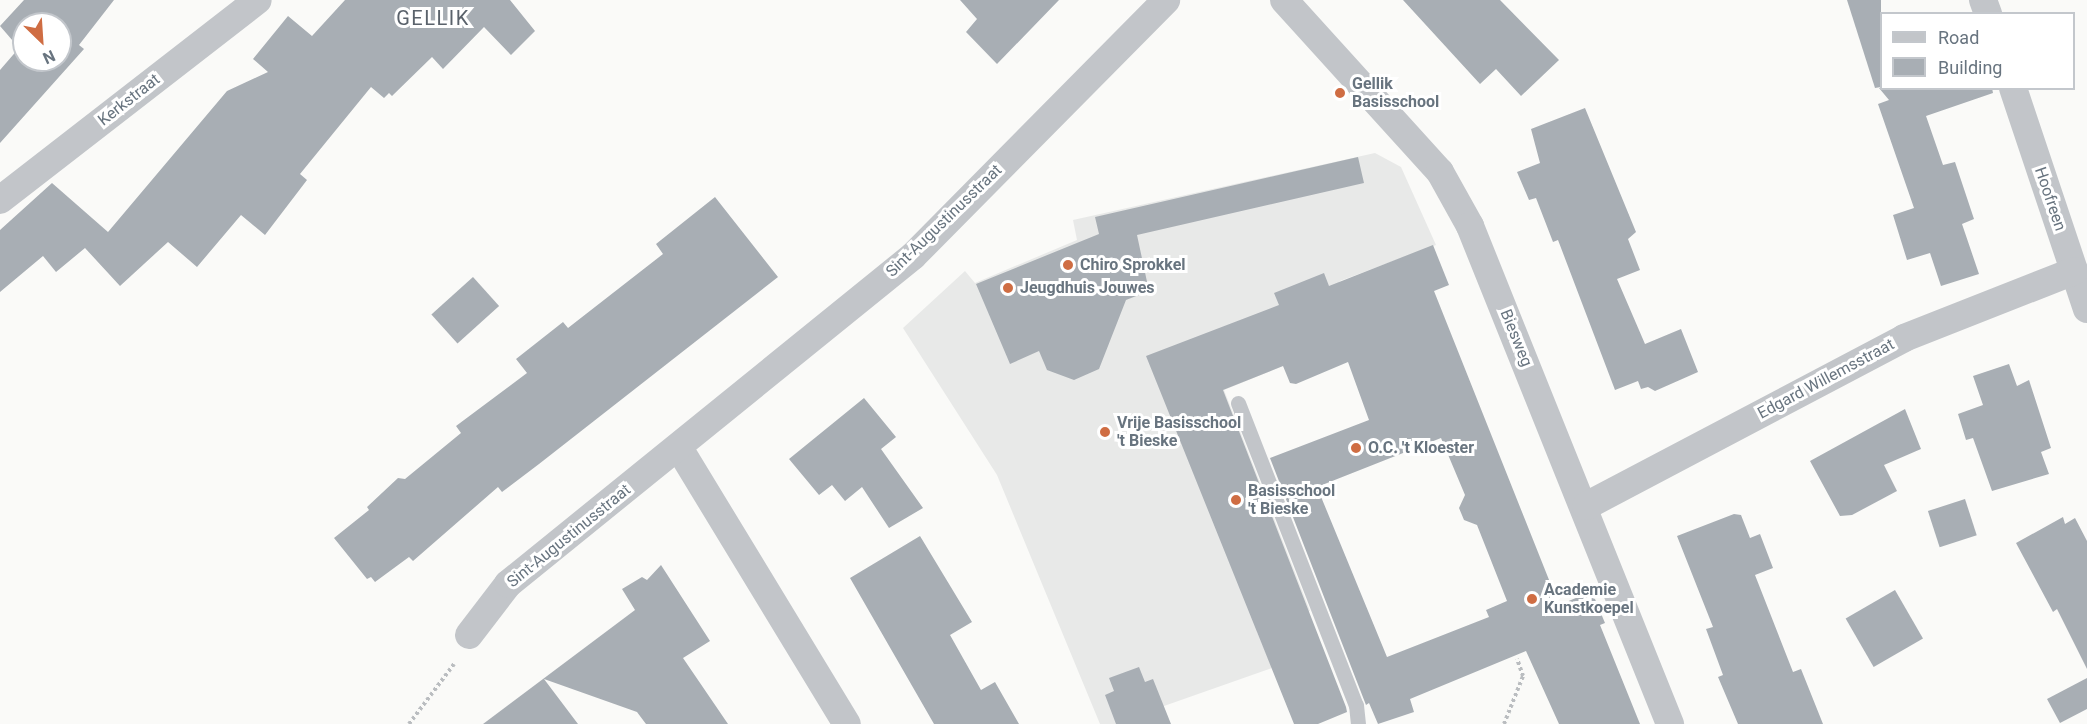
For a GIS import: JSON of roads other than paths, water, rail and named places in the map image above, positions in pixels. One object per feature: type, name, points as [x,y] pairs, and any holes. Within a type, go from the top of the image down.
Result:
[{"type":"street","name":"Kerkstraat","points":[[0,200],[258,0]]},
{"type":"street","name":"Sint-Augustinusstraat","points":[[469,635],[508,584],[679,448],[913,256],[1166,0]]},
{"type":"street","name":"Biesweg","points":[[1284,0],[1440,172],[1470,226],[1586,506],[1670,724]]},
{"type":"street","name":"Hoofreen","points":[[2014,90],[2087,309]]},
{"type":"street","name":"Edgard Willemsstraat","points":[[1586,506],[1904,338],[2074,271]]},
{"type":"street","points":[[679,448],[847,724]]},
{"type":"lane","points":[[1238,403],[1356,705],[1358,724]]},
{"type":"place","name":"Gellik Basisschool","points":[[1340,93]]},
{"type":"place","name":"Chiro Sprokkel","points":[[1068,265]]},
{"type":"place","name":"Jeugdhuis Jouwes","points":[[1008,288]]},
{"type":"place","name":"Vrije Basisschool 't Bieske","points":[[1105,432]]},
{"type":"place","name":"O.C. 't Kloester","points":[[1356,448]]},
{"type":"place","name":"Basisschool 't Bieske","points":[[1236,500]]},
{"type":"place","name":"Academie Kunstkoepel","points":[[1532,599]]},
{"type":"district","name":"GELLIK","points":[[433,18]]}]
